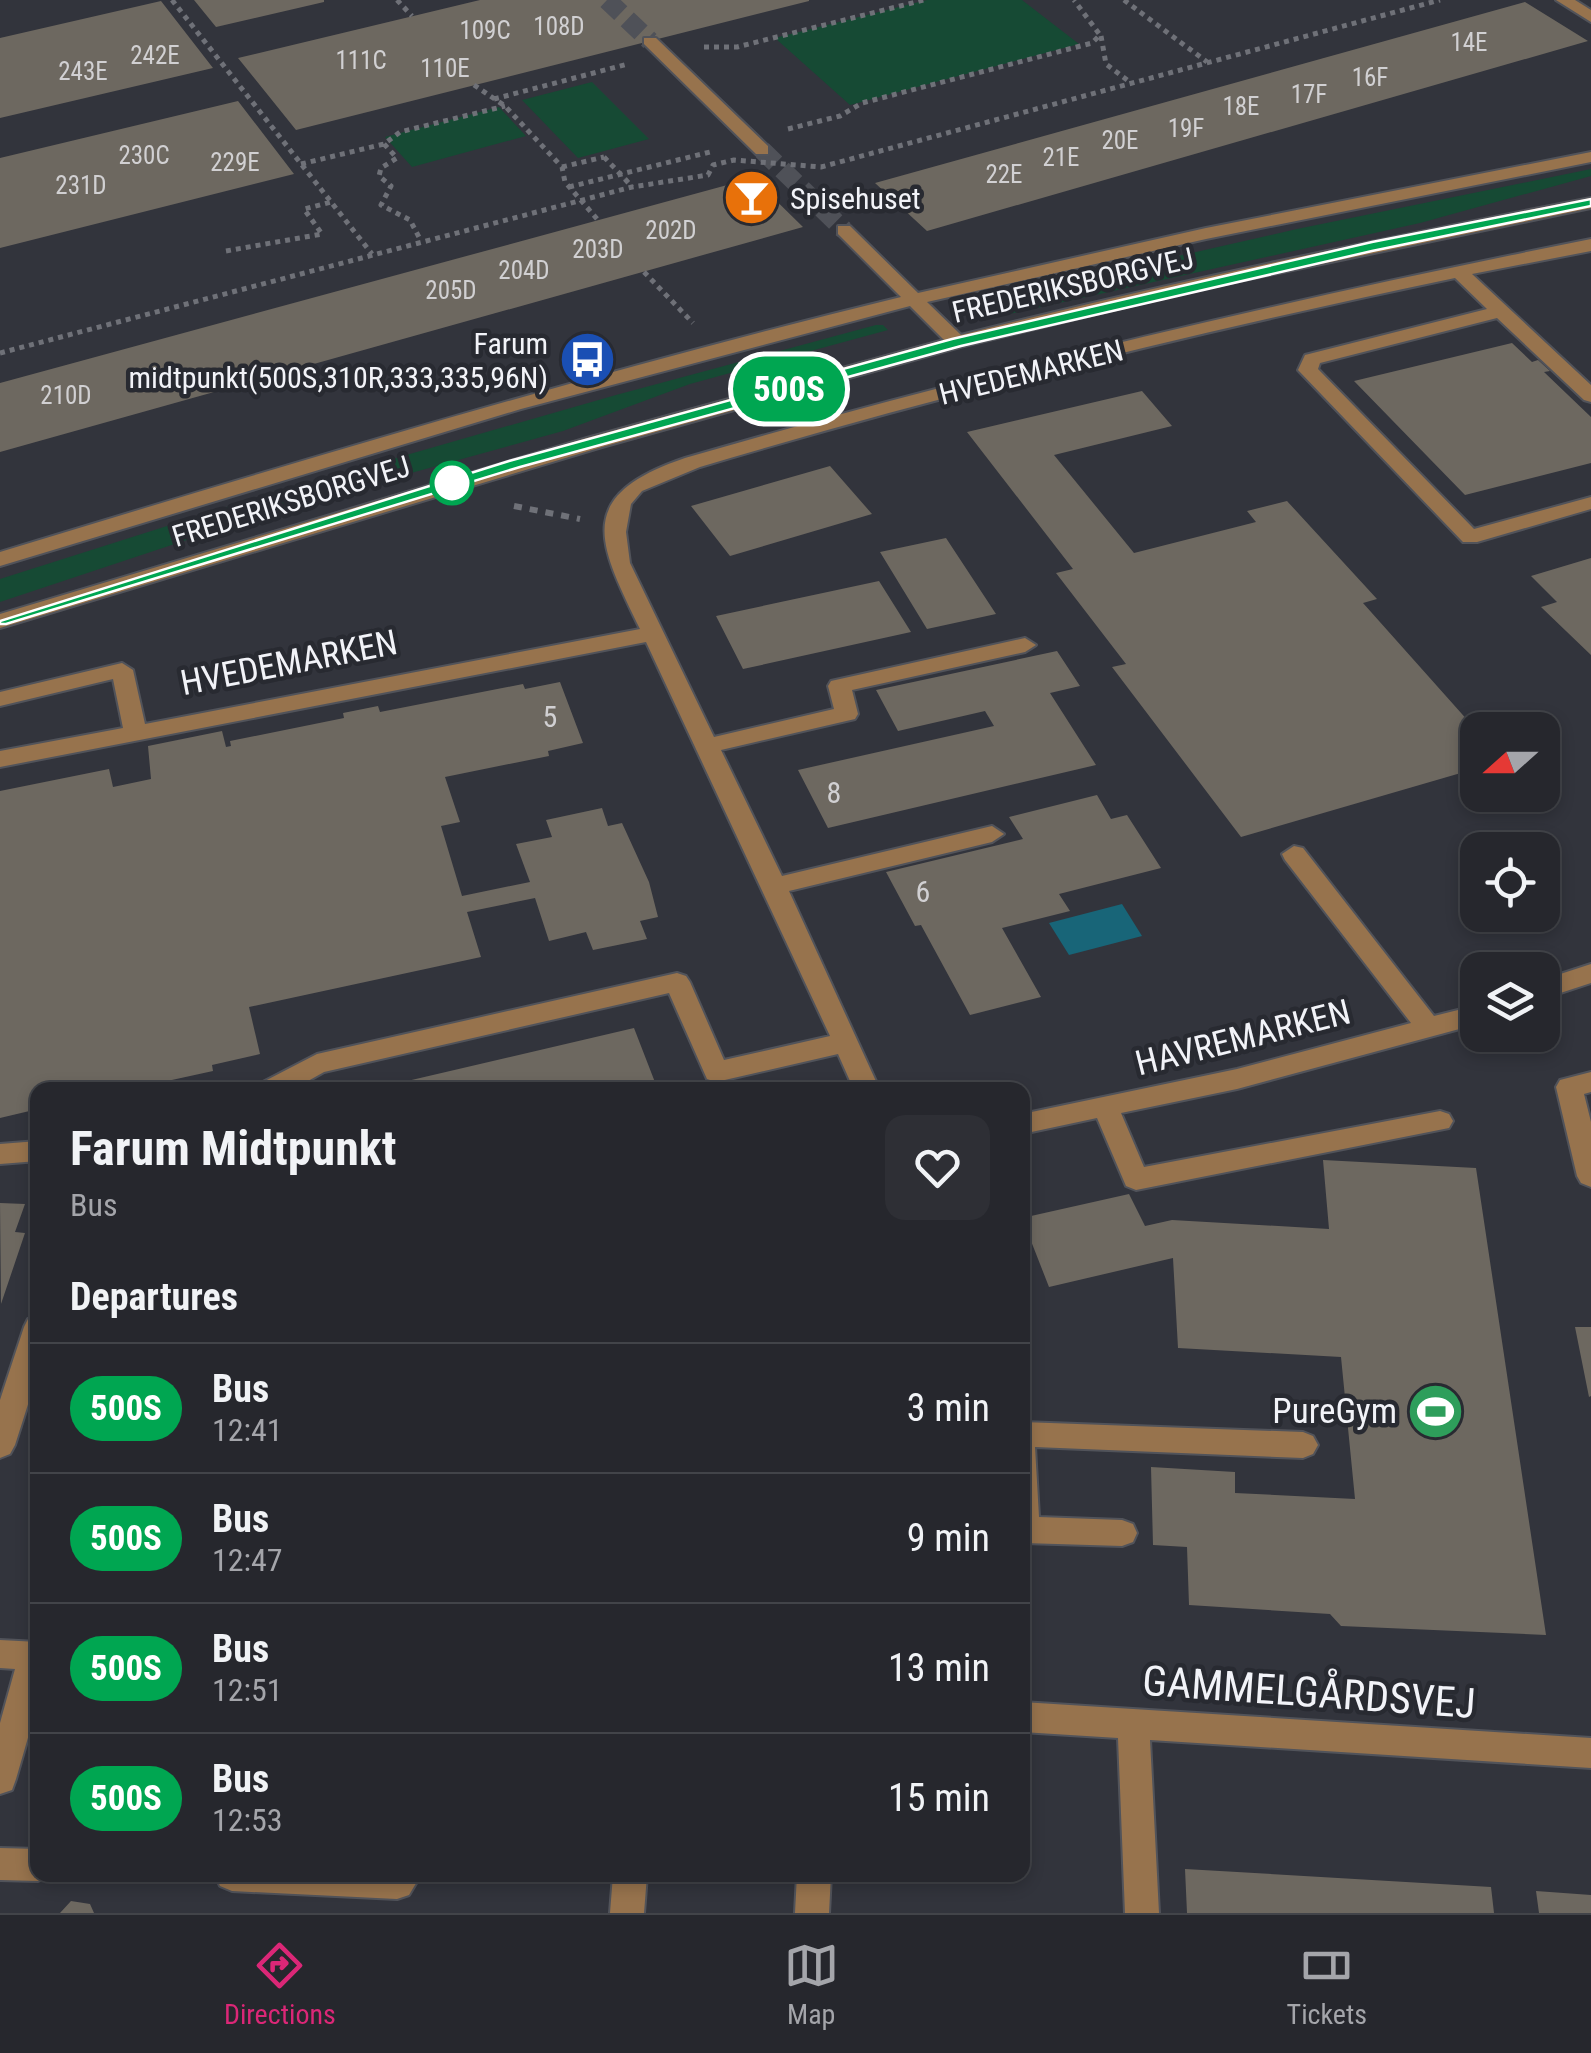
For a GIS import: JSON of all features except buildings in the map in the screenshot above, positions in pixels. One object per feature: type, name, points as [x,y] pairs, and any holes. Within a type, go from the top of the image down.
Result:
[{"type":"street","points":[[1564,0],[1591,18]]},
{"type":"street","points":[[650,41],[757,145]]},
{"type":"street","name":"FREDERIKSBORGVEJ","points":[[0,559],[398,436],[916,300],[1236,224],[1591,156]]},
{"type":"street","name":"FREDERIKSBORGVEJ","points":[[0,620],[514,464],[957,342],[1372,246],[1591,203]]},
{"type":"street","points":[[844,230],[957,342]]},
{"type":"street","name":"HVEDEMARKEN","points":[[613,526],[618,510],[632,490],[674,470],[867,414],[1089,356],[1591,245]]},
{"type":"street","points":[[1458,272],[1591,396]]},
{"type":"street","points":[[1500,311],[1312,360],[1308,370],[1470,537],[1591,503]]},
{"type":"street","points":[[613,526],[619,563],[865,1082]]},
{"type":"street","name":"HVEDEMARKEN","points":[[0,759],[135,730],[652,634]]},
{"type":"street","points":[[707,746],[847,714],[839,686],[1025,645]]},
{"type":"street","points":[[0,699],[122,670],[135,730]]},
{"type":"street","points":[[775,886],[992,834]]},
{"type":"street","points":[[1294,854],[1429,1028]]},
{"type":"street","points":[[1560,984],[1591,973]]},
{"type":"street","points":[[284,1082],[316,1064],[677,982],[716,1072],[848,1042]]},
{"type":"street","name":"HAVREMARKEN","points":[[1030,1122],[1237,1079],[1460,1019]]},
{"type":"street","points":[[1591,1082],[1568,1087],[1591,1176]]},
{"type":"street","points":[[1105,1107],[1136,1179],[1440,1121]]},
{"type":"street","points":[[0,1154],[30,1151]]},
{"type":"street","points":[[0,1445],[30,1353]]},
{"type":"street","points":[[1030,1434],[1303,1445]]},
{"type":"street","points":[[1030,1530],[1122,1533]]},
{"type":"street","points":[[0,1654],[30,1656]]},
{"type":"street","points":[[0,1778],[30,1676]]},
{"type":"street","name":"GAMMELGÅRDSVEJ","points":[[1030,1717],[1591,1752]]},
{"type":"street","points":[[1133,1723],[1142,1913]]},
{"type":"street","points":[[0,1864],[30,1866]]},
{"type":"street","points":[[626,1913],[629,1882]]},
{"type":"street","points":[[812,1913],[814,1882]]},
{"type":"path","points":[[172,0],[372,254]]},
{"type":"path","points":[[396,0],[412,16]]},
{"type":"path","points":[[664,55],[716,45],[736,47],[924,0]]},
{"type":"path","points":[[1074,0],[1100,35],[1106,64],[1132,83]]},
{"type":"path","points":[[1124,0],[1207,62]]},
{"type":"path","points":[[0,353],[421,241],[457,236],[632,186],[708,175],[712,166],[734,160],[820,168],[1440,0]]},
{"type":"path","points":[[569,186],[757,145],[840,116],[862,103],[1092,42],[1100,35]]},
{"type":"path","points":[[494,99],[626,64]]},
{"type":"path","points":[[474,85],[505,106],[562,168],[569,186],[598,220]]},
{"type":"path","points":[[301,164],[384,144],[400,132],[505,106]]},
{"type":"path","points":[[384,144],[397,158],[381,168],[379,176],[391,186],[381,205],[410,220],[421,241]]},
{"type":"path","points":[[562,168],[604,156],[632,186]]},
{"type":"path","points":[[226,251],[322,234],[304,209],[331,202]]},
{"type":"path","points":[[644,272],[704,335]]},
{"type":"path","points":[[510,505],[613,526]]},
{"type":"green space","points":[[927,0],[1022,0],[1079,44],[850,105],[775,38]]},
{"type":"green space","points":[[592,82],[649,139],[578,158],[522,100]]},
{"type":"green space","points":[[499,107],[526,136],[412,167],[385,137]]},
{"type":"green space","points":[[1591,169],[1591,176],[1420,223],[1005,315],[991,313],[984,307],[989,299],[1297,229]]},
{"type":"green space","points":[[876,325],[888,330],[690,384],[563,431],[266,513],[274,493]]},
{"type":"green space","points":[[249,500],[238,523],[0,602],[0,579]]},
{"type":"water","points":[[1122,904],[1142,936],[1069,955],[1049,923]]},
{"type":"tunnel","points":[[607,0],[650,41]]},
{"type":"tunnel","points":[[762,150],[844,230]]},
{"type":"bus line","name":"500S","points":[[0,621],[514,464],[957,342],[1372,246],[1591,203]]},
{"type":"place","name":"Spisehuset","points":[[751,198]]},
{"type":"place","name":"Farum midtpunkt(500S,310R,333,335,96N)","points":[[587,360]]},
{"type":"place","name":"PureGym","points":[[1436,1411]]}]
